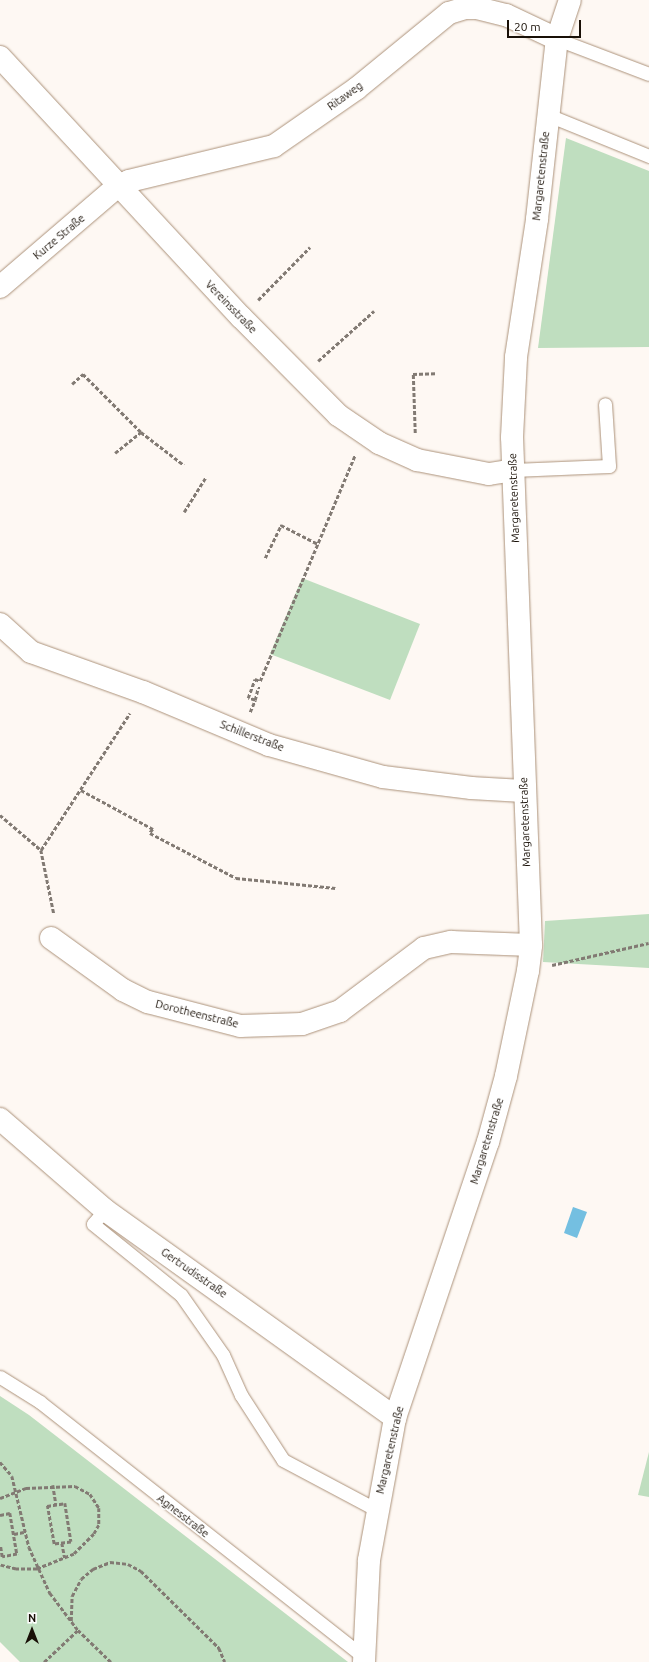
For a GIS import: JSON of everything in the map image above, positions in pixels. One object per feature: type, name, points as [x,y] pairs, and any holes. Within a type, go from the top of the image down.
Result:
[{"type":"street","name":"Margaretenstraße","points":[[366,1660],[369,1560],[395,1418],[488,1142],[506,1076],[528,971],[530,945],[523,791],[512,437],[516,358],[537,219],[557,39],[570,0]]},
{"type":"street","name":"Ritaweg","points":[[118,186],[274,146],[356,89],[442,18],[458,10],[477,8],[506,15],[557,39]]},
{"type":"street","name":"Vereinsstraße","points":[[0,57],[240,317],[338,416],[364,433],[416,460],[489,474],[513,470]]},
{"type":"street","name":"Kurze Straße","points":[[0,287],[118,186]]},
{"type":"street","name":"Schillerstraße","points":[[0,624],[31,652],[143,692],[269,745],[383,777],[471,788],[523,791]]},
{"type":"street","name":"Dorotheenstraße","points":[[51,938],[123,990],[148,1002],[240,1026],[302,1024],[340,1012],[424,948],[451,942],[530,945]]},
{"type":"street","name":"Gertrudisstraße","points":[[0,1119],[105,1210],[395,1418]]},
{"type":"lane","points":[[557,39],[649,74]]},
{"type":"lane","name":"Margaretenstraße","points":[[548,115],[649,156]]},
{"type":"lane","points":[[513,470],[609,466],[605,404]]},
{"type":"lane","name":"Margaretenstraße","points":[[105,1210],[93,1224],[181,1295],[223,1355],[241,1395],[283,1460],[377,1510]]},
{"type":"lane","name":"Agnesstraße","points":[[0,1377],[40,1402],[366,1660]]},
{"type":"path","points":[[240,317],[310,247]]},
{"type":"path","points":[[300,377],[374,311]]},
{"type":"path","points":[[416,460],[413,374],[436,373]]},
{"type":"path","points":[[72,384],[83,374],[141,432],[184,465]]},
{"type":"path","points":[[115,453],[141,432]]},
{"type":"path","points":[[255,700],[248,698],[255,679],[260,680],[364,433]]},
{"type":"path","points":[[184,512],[205,478]]},
{"type":"path","points":[[265,558],[281,525],[318,544]]},
{"type":"path","points":[[242,733],[258,688],[260,688]]},
{"type":"path","points":[[41,850],[143,692]]},
{"type":"path","points":[[81,790],[153,829],[150,833],[236,878],[336,888]]},
{"type":"path","points":[[0,815],[41,850],[54,914]]},
{"type":"path","points":[[528,971],[649,943]]},
{"type":"path","points":[[0,1462],[12,1476],[17,1491],[24,1532],[37,1568],[70,1621],[111,1662]]},
{"type":"path","points":[[53,1485],[56,1504]]},
{"type":"path","points":[[0,1498],[17,1491],[53,1485],[76,1486],[85,1489],[95,1499],[99,1508],[99,1525],[94,1534],[79,1550],[65,1558],[37,1568],[16,1569],[0,1565]]},
{"type":"path","points":[[65,1503],[71,1542],[54,1544],[47,1506],[56,1504],[65,1503]]},
{"type":"path","points":[[0,1515],[10,1513],[17,1554],[2,1557],[0,1545]]},
{"type":"path","points":[[14,1534],[24,1532]]},
{"type":"path","points":[[62,1543],[65,1558]]},
{"type":"path","points":[[70,1621],[72,1596],[82,1579],[93,1568],[110,1562],[128,1564],[141,1571],[219,1648],[225,1662]]},
{"type":"path","points":[[44,1662],[78,1630]]},
{"type":"green space","points":[[566,138],[649,171],[649,347],[538,348]]},
{"type":"green space","points":[[302,578],[420,624],[390,700],[270,654]]},
{"type":"green space","points":[[649,914],[649,968],[543,962],[545,921]]},
{"type":"green space","points":[[0,1396],[29,1415],[348,1662],[20,1662],[0,1642]]},
{"type":"green space","points":[[649,1452],[649,1497],[638,1495]]},
{"type":"water","points":[[573,1207],[587,1212],[577,1238],[564,1233]]}]
